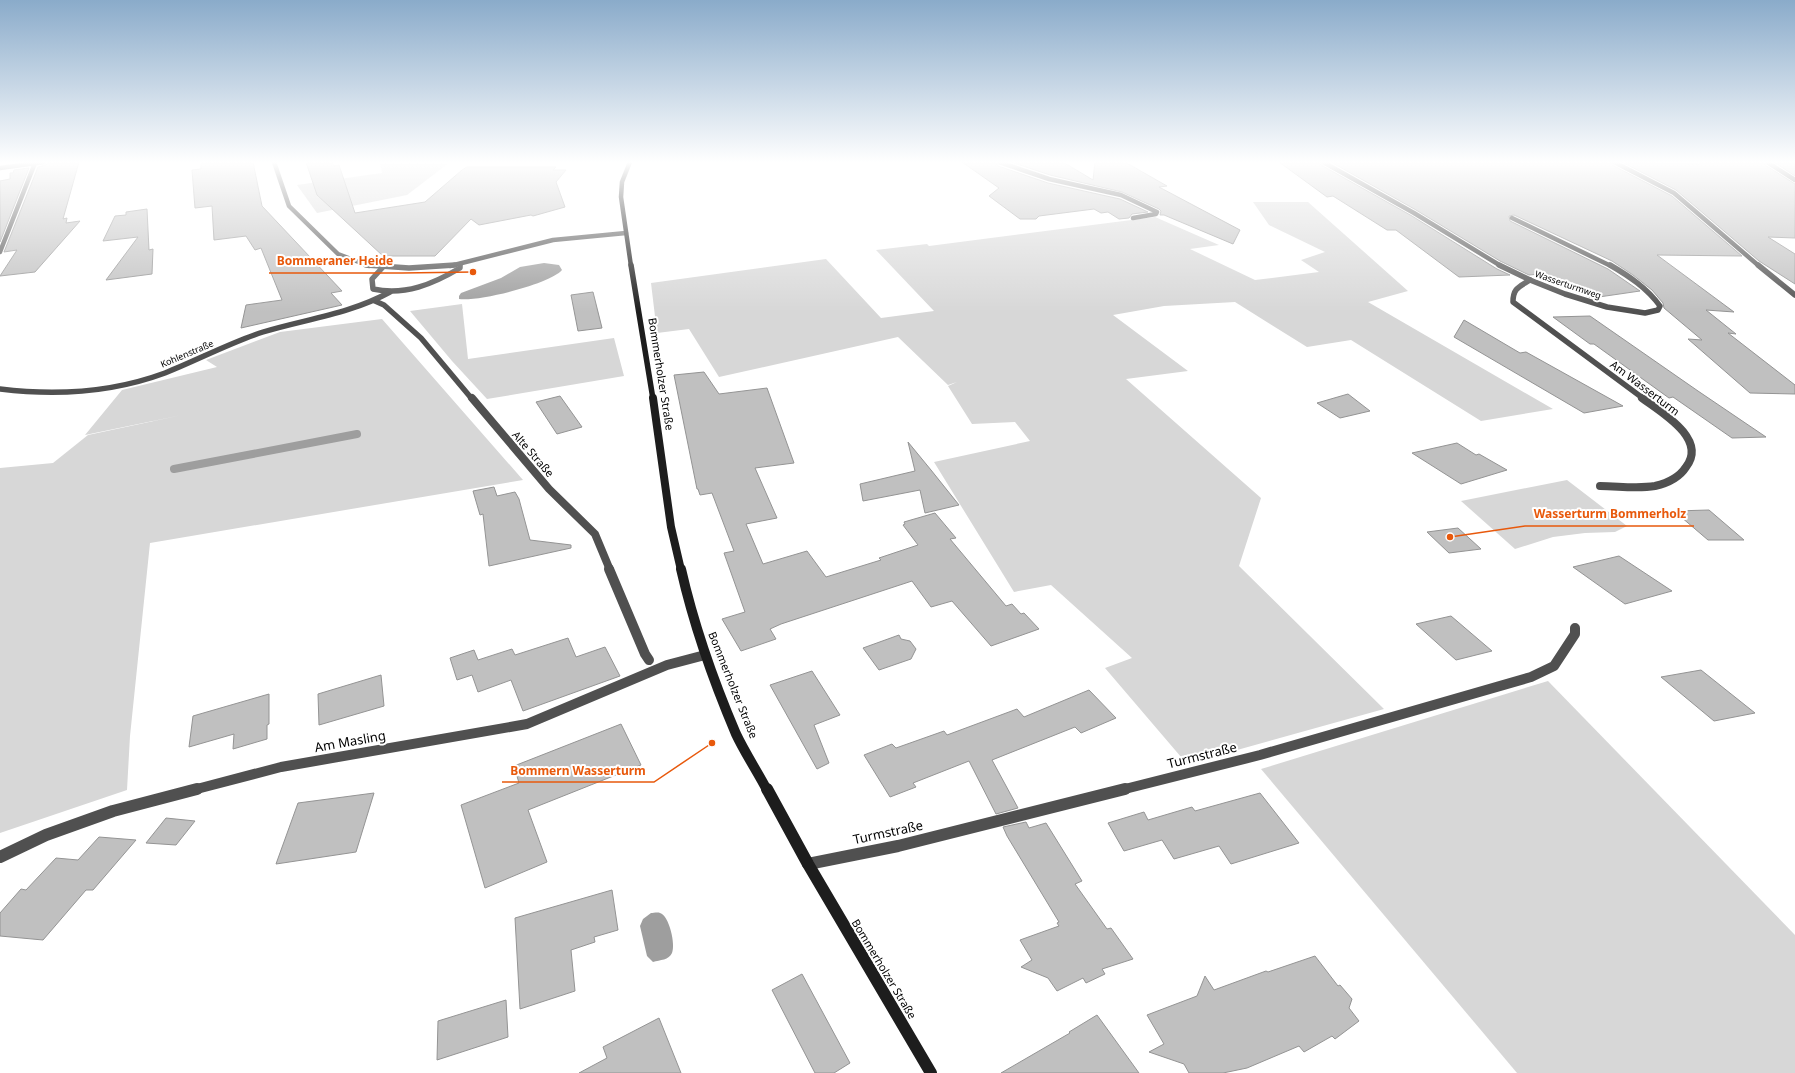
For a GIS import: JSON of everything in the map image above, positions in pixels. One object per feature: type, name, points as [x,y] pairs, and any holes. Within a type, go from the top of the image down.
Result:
[{"type":"main road","name":"Bommerholzer Straße","points":[[623,212],[672,527],[691,614],[705,655],[737,735],[808,864],[931,1073]]},
{"type":"street","points":[[0,252],[16,212]]},
{"type":"street","points":[[295,212],[338,254],[356,262],[383,268],[425,268],[460,264],[553,240],[626,233]]},
{"type":"street","points":[[1133,218],[1150,216],[1156,214],[1157,212]]},
{"type":"street","name":"Wasserturmweg","points":[[1412,212],[1506,268],[1530,280],[1587,301],[1621,310],[1654,312],[1658,310],[1660,306],[1656,299],[1641,285],[1612,266],[1590,254],[1512,218]]},
{"type":"street","points":[[1696,212],[1795,295]]},
{"type":"street","points":[[383,268],[372,277],[370,281],[373,289],[390,292],[410,290],[427,285],[454,272],[460,268],[460,264]]},
{"type":"street","name":"Am Wasserturm","points":[[1530,280],[1517,288],[1513,293],[1513,302],[1663,413],[1685,434],[1690,443],[1692,454],[1690,464],[1683,473],[1671,481],[1655,486],[1600,486]]},
{"type":"street","points":[[375,301],[390,292]]},
{"type":"street","name":"Kohlenstraße","points":[[0,389],[55,393],[92,392],[121,387],[165,373],[252,336],[365,306],[375,301]]},
{"type":"street","name":"Alte Straße","points":[[375,301],[384,305],[421,338],[549,489],[595,534],[644,654],[649,660]]},
{"type":"street","name":"Turmstraße","points":[[808,864],[898,846],[1260,755],[1531,677],[1554,666],[1575,634],[1575,628]]},
{"type":"street","name":"Am Masling","points":[[0,857],[46,834],[113,811],[281,767],[527,724],[637,679],[667,665],[705,655]]},
{"type":"shaded area","points":[[1260,212],[1319,212],[1408,291],[1368,302],[1553,409],[1481,421],[1351,340],[1307,347],[1235,302],[1164,306],[1113,315],[1188,371],[1126,379],[1261,498],[1239,566],[1384,709],[1187,764],[1105,668],[1132,658],[1051,585],[1014,592],[934,462],[1030,441],[1015,422],[972,424],[948,386],[957,382],[948,385],[898,337],[719,377],[689,329],[657,333],[651,283],[826,259],[881,318],[934,311],[876,250],[927,244],[929,246],[1155,217],[1219,245],[1190,249],[1255,280],[1319,272],[1301,260],[1325,252],[1269,225]]},
{"type":"shaded area","points":[[544,263],[559,265],[562,270],[544,281],[513,291],[481,298],[459,299],[461,293],[501,278],[520,267]]},
{"type":"shaded area","points":[[462,304],[468,359],[614,338],[624,376],[487,399],[452,361],[410,311]]},
{"type":"shaded area","points":[[382,319],[523,480],[150,543],[130,736],[127,790],[0,833],[0,468],[53,463],[88,435],[182,415],[85,435],[122,390],[217,367],[206,360],[280,332]]},
{"type":"shaded area","points":[[1567,480],[1627,526],[1615,532],[1585,533],[1553,537],[1515,549],[1461,501]]},
{"type":"shaded area","points":[[1548,681],[1795,935],[1795,1073],[1517,1073],[1261,769]]},
{"type":"shaded area","points":[[651,913],[660,913],[666,919],[671,931],[673,944],[672,953],[669,957],[653,962],[647,956],[640,926],[643,919]]},
{"type":"building","points":[[0,212],[12,212],[0,242]]},
{"type":"building","points":[[20,212],[65,212],[63,219],[67,218],[66,223],[80,221],[35,272],[0,276],[17,250],[4,252]]},
{"type":"building","points":[[126,212],[147,212],[149,250],[153,249],[152,274],[106,280],[138,237],[103,241],[115,216],[126,215]]},
{"type":"building","points":[[212,212],[268,212],[342,291],[331,293],[342,305],[241,328],[246,305],[282,300],[261,248],[255,250],[246,236],[214,240]]},
{"type":"building","points":[[335,212],[547,212],[533,216],[531,215],[479,225],[471,219],[435,256],[383,256]]},
{"type":"building","points":[[1011,212],[1070,212],[1039,216],[1036,219],[1020,219]]},
{"type":"building","points":[[1108,212],[1147,212],[1132,214],[1129,218],[1119,219]]},
{"type":"building","points":[[1161,212],[1206,212],[1240,230],[1233,244],[1164,215],[1160,215]]},
{"type":"building","points":[[1359,212],[1405,212],[1497,269],[1510,275],[1459,277],[1396,230],[1387,230]]},
{"type":"building","points":[[1419,212],[1691,212],[1742,256],[1657,255],[1734,312],[1706,310],[1736,334],[1728,333],[1795,385],[1795,394],[1750,393],[1688,339],[1702,340],[1664,308],[1663,303],[1652,290],[1633,275],[1612,261],[1514,215],[1509,216],[1510,221],[1608,269],[1640,291],[1592,298],[1540,274],[1529,275],[1500,261]]},
{"type":"building","points":[[1702,212],[1795,212],[1795,238],[1768,237],[1795,254],[1795,284],[1759,261]]},
{"type":"building","points":[[593,292],[602,328],[578,331],[571,295]]},
{"type":"building","points":[[1590,316],[1766,437],[1732,438],[1673,397],[1669,398],[1594,344],[1590,344],[1553,317]]},
{"type":"building","points":[[1464,320],[1520,353],[1526,352],[1623,406],[1584,413],[1454,337]]},
{"type":"building","points":[[704,372],[719,394],[767,388],[794,463],[755,468],[777,518],[746,524],[763,564],[807,551],[826,577],[881,560],[879,558],[918,545],[903,525],[905,524],[904,522],[935,513],[956,538],[950,539],[1006,606],[1012,604],[1021,614],[1024,613],[1039,629],[991,646],[952,601],[931,607],[912,581],[781,624],[770,629],[776,639],[741,651],[722,619],[745,612],[724,553],[734,551],[712,493],[700,495],[697,489],[674,375]]},
{"type":"building","points":[[1348,394],[1370,411],[1340,418],[1317,403]]},
{"type":"building","points":[[560,396],[582,427],[557,434],[536,402]]},
{"type":"building","points":[[908,442],[959,505],[925,513],[920,490],[863,501],[860,484],[915,471]]},
{"type":"building","points":[[1457,443],[1476,455],[1479,454],[1507,470],[1461,484],[1412,453]]},
{"type":"building","points":[[494,487],[497,496],[515,492],[519,499],[530,540],[571,545],[571,548],[489,566],[483,514],[480,515],[473,491]]},
{"type":"building","points":[[1709,510],[1744,540],[1708,540],[1674,511]]},
{"type":"building","points":[[1458,528],[1481,549],[1449,553],[1427,532]]},
{"type":"building","points":[[1619,556],[1672,591],[1625,604],[1573,567]]},
{"type":"building","points":[[1451,616],[1492,651],[1456,660],[1416,624]]},
{"type":"building","points":[[899,635],[901,639],[910,641],[916,649],[911,659],[879,670],[863,648]]},
{"type":"building","points":[[568,638],[576,657],[605,647],[620,676],[523,711],[511,680],[478,692],[472,675],[457,680],[450,658],[474,650],[478,660],[512,649],[515,655]]},
{"type":"building","points":[[1701,670],[1755,713],[1714,721],[1661,677]]},
{"type":"building","points":[[812,671],[840,715],[814,725],[829,763],[817,769],[770,685]]},
{"type":"building","points":[[381,675],[384,706],[319,725],[318,694]]},
{"type":"building","points":[[1089,690],[1116,718],[1081,733],[1075,727],[992,760],[1018,808],[996,814],[969,761],[913,783],[916,787],[890,797],[864,755],[892,744],[896,748],[944,731],[947,735],[1017,709],[1024,717]]},
{"type":"building","points":[[269,694],[269,724],[267,725],[267,739],[233,749],[234,734],[189,747],[193,716]]},
{"type":"building","points":[[621,724],[641,765],[528,810],[547,862],[485,888],[461,805],[519,783],[514,766]]},
{"type":"building","points":[[374,793],[356,852],[276,864],[298,803]]},
{"type":"building","points":[[1260,793],[1299,843],[1231,864],[1219,846],[1174,859],[1162,840],[1124,851],[1108,823],[1144,812],[1148,820],[1192,807],[1195,811]]},
{"type":"building","points":[[166,818],[195,821],[176,845],[146,843]]},
{"type":"building","points":[[1026,822],[1029,828],[1046,823],[1082,881],[1075,884],[1107,929],[1111,928],[1133,959],[1102,969],[1105,974],[1086,983],[1083,978],[1057,991],[1048,978],[1021,967],[1032,960],[1020,940],[1059,926],[1057,923],[1059,922],[1003,827]]},
{"type":"building","points":[[99,837],[136,840],[93,890],[86,890],[43,940],[0,936],[0,913],[21,889],[26,890],[56,858],[78,860]]},
{"type":"building","points":[[612,890],[618,930],[594,937],[595,942],[571,950],[575,991],[520,1009],[515,918]]},
{"type":"building","points":[[1315,956],[1338,986],[1340,985],[1352,999],[1349,1008],[1359,1021],[1335,1039],[1332,1036],[1304,1052],[1299,1046],[1247,1068],[1223,1073],[1189,1073],[1184,1064],[1149,1052],[1164,1044],[1147,1015],[1197,996],[1205,976],[1214,990],[1266,971],[1268,972]]},
{"type":"building","points":[[802,974],[850,1063],[834,1073],[815,1073],[772,990]]},
{"type":"building","points":[[506,1000],[508,1037],[437,1060],[438,1021]]},
{"type":"building","points":[[1097,1015],[1139,1073],[1001,1073],[1070,1033],[1069,1032]]},
{"type":"building","points":[[659,1018],[681,1073],[579,1073],[607,1058],[603,1047]]},
{"type":"waterway","points":[[174,469],[357,434]]},
{"type":"place","name":"Bommeraner Heide","points":[[473,272]]},
{"type":"place","name":"Wasserturm Bommerholz","points":[[1450,537]]},
{"type":"place","name":"Bommern Wasserturm","points":[[712,743]]}]
